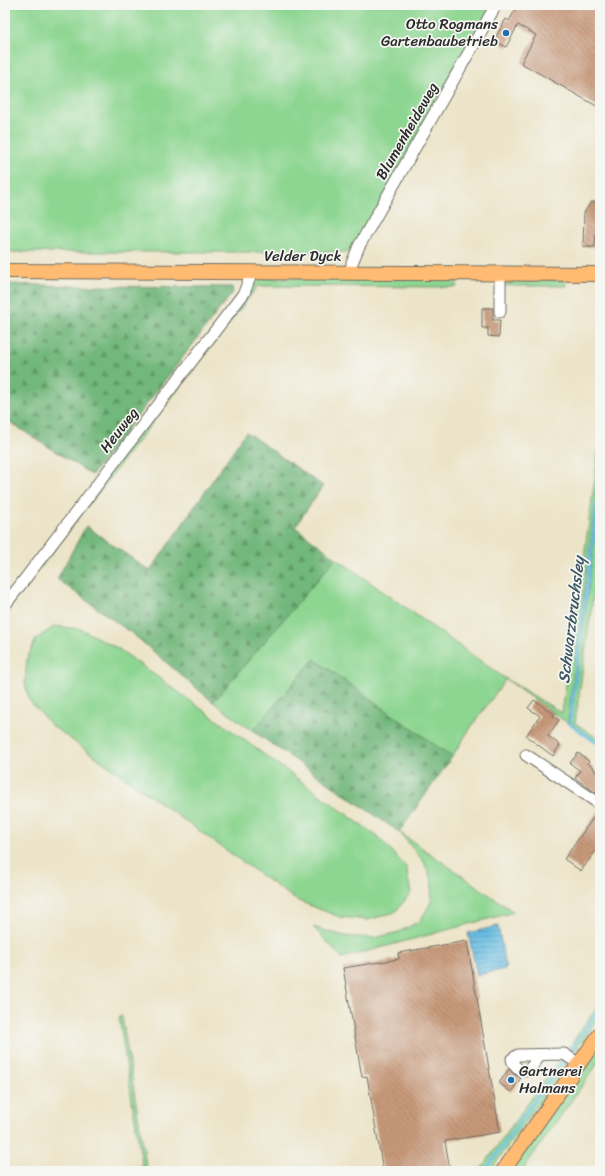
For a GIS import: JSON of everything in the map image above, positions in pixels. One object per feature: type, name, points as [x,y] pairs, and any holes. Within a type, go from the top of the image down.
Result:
[{"type":"main road","name":"Velder Dyck","points":[[5,270],[600,274]]},
{"type":"main road","points":[[503,1171],[600,1034]]},
{"type":"street","name":"Blumenheideweg","points":[[351,273],[352,263],[360,246],[496,5]]},
{"type":"street","name":"Heuweg","points":[[5,605],[244,292],[252,272]]},
{"type":"street","points":[[500,273],[500,312]]},
{"type":"street","points":[[526,755],[600,804]]},
{"type":"street","points":[[540,1055],[564,1054],[579,1064]]},
{"type":"green space","points":[[5,5],[492,5],[352,252],[14,252],[5,251]]},
{"type":"green space","points":[[259,278],[454,279],[457,282],[457,287],[258,286],[41,567],[40,566],[254,281]]},
{"type":"green space","points":[[506,280],[563,280],[567,286],[503,286]]},
{"type":"green space","points":[[5,284],[232,287],[233,292],[92,475],[5,419]]},
{"type":"green space","points":[[246,432],[323,486],[295,527],[336,558],[213,702],[134,635],[57,579],[86,526],[150,571]]},
{"type":"green space","points":[[600,434],[600,465],[568,719],[569,724],[506,679],[562,713]]},
{"type":"green space","points":[[600,499],[600,548],[575,723],[600,740],[600,744],[573,725],[571,721]]},
{"type":"green space","points":[[336,558],[506,679],[469,730],[452,757],[314,659],[253,731],[213,702]]},
{"type":"green space","points":[[55,626],[81,629],[119,649],[378,837],[406,867],[411,893],[395,912],[368,920],[340,917],[296,900],[51,725],[29,700],[25,683],[27,659],[36,639]]},
{"type":"green space","points":[[314,659],[452,757],[399,832],[253,731]]},
{"type":"green space","points":[[399,832],[514,912],[342,958],[313,927],[344,936],[374,938],[399,932],[420,921],[431,902],[432,881],[424,862]]},
{"type":"green space","points":[[600,1003],[600,1016],[575,1051],[567,1050]]},
{"type":"green space","points":[[122,1016],[147,1171],[143,1171],[119,1017]]},
{"type":"green space","points":[[600,1045],[600,1060],[522,1171],[511,1171]]},
{"type":"green space","points":[[561,1057],[569,1060],[490,1171],[472,1171],[481,1169]]},
{"type":"water","points":[[498,926],[506,969],[477,975],[468,933]]},
{"type":"building","points":[[518,5],[600,5],[600,108],[521,63],[536,35],[518,25],[506,47],[494,40],[506,19],[509,21]]},
{"type":"building","points":[[591,202],[598,202],[595,247],[583,247],[584,213]]},
{"type":"building","points":[[482,308],[493,308],[493,320],[500,320],[499,337],[488,336],[488,328],[482,328]]},
{"type":"building","points":[[534,700],[554,714],[553,716],[559,720],[548,736],[560,745],[553,756],[526,736],[540,716],[528,708]]},
{"type":"building","points":[[578,753],[589,761],[587,763],[594,768],[600,776],[600,787],[596,793],[575,778],[580,771],[570,763]]},
{"type":"building","points":[[598,811],[600,811],[600,845],[581,871],[564,859]]},
{"type":"building","points":[[467,941],[500,1132],[445,1141],[450,1170],[383,1171],[367,1076],[362,1077],[343,968],[399,959],[398,953]]},
{"type":"building","name":"Gartnerei Halmans","points":[[509,1069],[513,1074],[521,1078],[511,1092],[499,1083]]},
{"type":"waterway","name":"Schwarzbruchsley","points":[[600,484],[570,720],[571,725],[600,745]]},
{"type":"waterway","name":"Schwarzbruchsley","points":[[570,1051],[600,1009]]},
{"type":"waterway","name":"Schwarzbruchsley","points":[[485,1171],[563,1060]]},
{"type":"place","name":"Otto Rogmans Gartenbaubetrieb","points":[[506,33]]},
{"type":"place","name":"Gartnerei Halmans","points":[[511,1080]]}]
